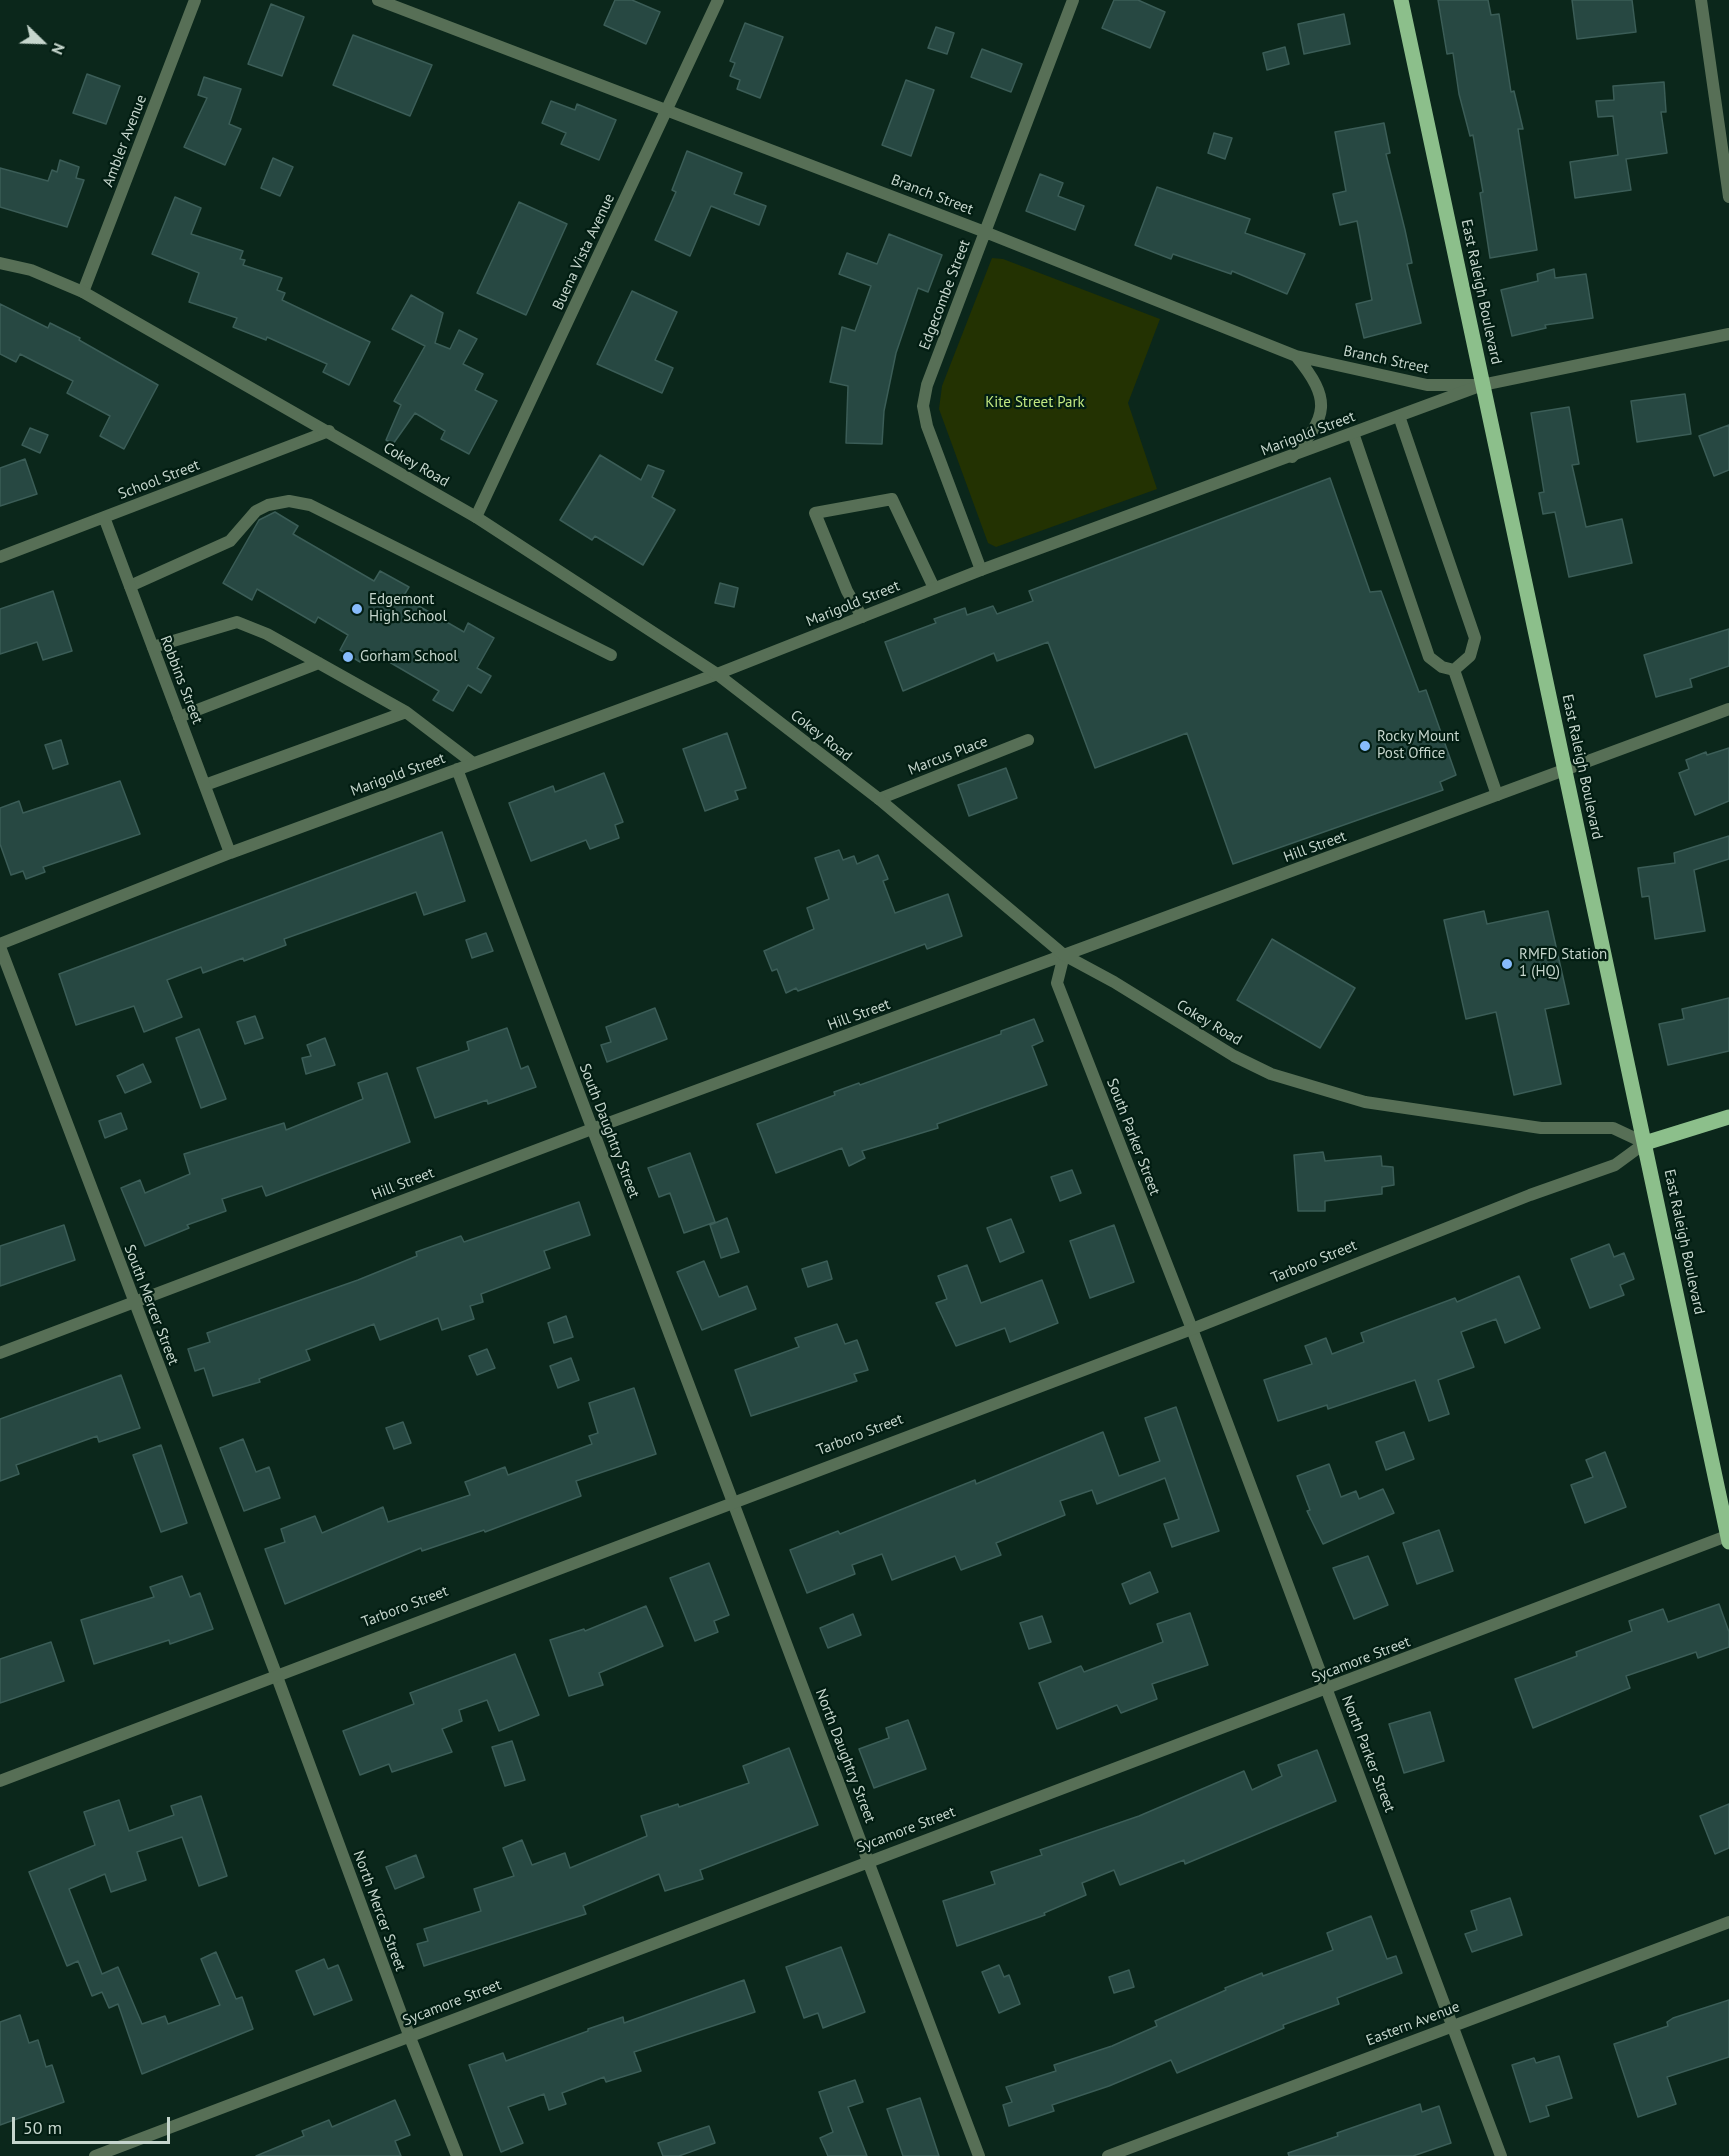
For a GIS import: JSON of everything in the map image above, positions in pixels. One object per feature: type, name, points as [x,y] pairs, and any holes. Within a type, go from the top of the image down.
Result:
[{"type":"main road","name":"East Raleigh Boulevard","points":[[1401,0],[1728,1537]]},
{"type":"main road","name":"Tarboro Street","points":[[1645,1143],[1729,1117]]},
{"type":"street","name":"Ambler Avenue","points":[[83,292],[195,0]]},
{"type":"street","name":"Branch Street","points":[[378,0],[986,232],[1296,356],[1427,385],[1482,385]]},
{"type":"street","name":"Buena Vista Avenue","points":[[476,517],[718,0]]},
{"type":"street","name":"Edgecombe Street","points":[[981,570],[927,426],[923,406],[927,385],[1073,0]]},
{"type":"street","points":[[1701,0],[1729,197]]},
{"type":"street","name":"Cokey Road","points":[[0,263],[31,270],[83,292],[476,517],[717,674],[879,799],[1064,955],[1114,981],[1234,1056],[1271,1074],[1365,1102],[1541,1128],[1613,1128],[1645,1143]]},
{"type":"street","name":"Marigold Street","points":[[0,945],[230,853],[717,674],[981,570],[1482,385],[1729,334]]},
{"type":"street","points":[[1292,457],[1315,428],[1323,402],[1308,371],[1296,356]]},
{"type":"street","points":[[1399,416],[1475,638],[1470,656],[1454,670]]},
{"type":"street","name":"School Street","points":[[0,557],[329,431]]},
{"type":"street","points":[[1353,433],[1429,657],[1442,667],[1454,670]]},
{"type":"street","points":[[862,617],[848,591],[815,513],[892,500],[934,588]]},
{"type":"street","points":[[130,586],[230,541],[256,511],[268,505],[289,501],[310,505],[611,655]]},
{"type":"street","name":"Robbins Street","points":[[104,517],[230,853]]},
{"type":"street","points":[[153,646],[237,622],[267,634],[406,712],[473,764]]},
{"type":"street","points":[[179,717],[319,663]]},
{"type":"street","points":[[1454,670],[1497,795]]},
{"type":"street","name":"Hill Street","points":[[0,1353],[592,1129],[1729,709]]},
{"type":"street","points":[[205,785],[406,712]]},
{"type":"street","name":"Marcus Place","points":[[879,799],[1028,740]]},
{"type":"street","name":"South Daughtry Street","points":[[457,770],[733,1503]]},
{"type":"street","name":"South Mercer Street","points":[[0,945],[276,1674]]},
{"type":"street","name":"South Parker Street","points":[[1064,955],[1057,983],[1192,1329]]},
{"type":"street","name":"Tarboro Street","points":[[0,1781],[276,1674],[1192,1329],[1530,1195],[1615,1165],[1645,1143]]},
{"type":"street","name":"North Parker Street","points":[[1192,1329],[1454,2025],[1501,2156]]},
{"type":"street","name":"North Daughtry Street","points":[[733,1503],[979,2156]]},
{"type":"street","name":"Sycamore Street","points":[[95,2156],[868,1860],[1728,1537]]},
{"type":"street","name":"North Mercer Street","points":[[276,1674],[409,2035],[457,2156]]},
{"type":"street","name":"Eastern Avenue","points":[[1108,2156],[1729,1922]]},
{"type":"green space","name":"Kite Street Park","points":[[992,258],[1003,259],[1160,319],[1128,403],[1157,489],[996,547],[988,543],[939,409],[942,386]]},
{"type":"building","points":[[615,0],[632,0],[660,12],[646,44],[604,25]]},
{"type":"building","points":[[1114,0],[1138,0],[1165,12],[1150,48],[1102,28]]},
{"type":"building","points":[[1438,0],[1488,0],[1491,15],[1499,14],[1511,92],[1514,91],[1523,129],[1518,129],[1537,250],[1490,258],[1480,193],[1483,192],[1473,135],[1470,136],[1459,94],[1453,53],[1447,54]]},
{"type":"building","points":[[1572,0],[1632,0],[1636,32],[1577,39]]},
{"type":"building","points":[[271,4],[304,17],[282,76],[248,64]]},
{"type":"building","points":[[1344,14],[1350,44],[1304,54],[1298,24]]},
{"type":"building","points":[[745,23],[783,37],[760,98],[737,89],[740,80],[730,76],[735,63],[730,61]]},
{"type":"building","points":[[936,27],[954,33],[947,54],[928,48]]},
{"type":"building","points":[[353,35],[432,65],[410,116],[333,85]]},
{"type":"building","points":[[1285,47],[1289,64],[1267,70],[1263,53]]},
{"type":"building","points":[[982,49],[1022,64],[1011,92],[971,77]]},
{"type":"building","points":[[87,74],[120,86],[106,124],[73,113]]},
{"type":"building","points":[[204,77],[241,89],[229,124],[241,129],[225,165],[184,147],[207,98],[198,95]]},
{"type":"building","points":[[906,80],[934,90],[911,156],[882,145]]},
{"type":"building","points":[[1664,82],[1666,112],[1661,112],[1667,153],[1626,159],[1631,190],[1575,198],[1570,162],[1618,155],[1613,116],[1598,117],[1596,101],[1614,100],[1613,86]]},
{"type":"building","points":[[551,101],[575,110],[577,104],[616,120],[599,160],[561,144],[566,133],[542,123]]},
{"type":"building","points":[[1384,123],[1390,153],[1386,154],[1412,263],[1407,264],[1421,323],[1364,338],[1356,304],[1372,300],[1357,221],[1340,225],[1333,194],[1346,191],[1335,132]]},
{"type":"building","points":[[1214,133],[1232,138],[1225,159],[1208,153]]},
{"type":"building","points":[[687,151],[742,173],[734,194],[766,206],[759,225],[711,206],[690,256],[655,240],[676,192],[672,190]]},
{"type":"building","points":[[273,158],[293,167],[280,196],[261,188]]},
{"type":"building","points":[[60,160],[79,167],[76,178],[84,180],[67,227],[0,207],[0,168],[48,181],[52,170],[57,172]]},
{"type":"building","points":[[1040,174],[1063,183],[1058,196],[1084,206],[1075,230],[1026,211]]},
{"type":"building","points":[[1157,187],[1250,219],[1245,233],[1305,254],[1287,294],[1232,271],[1231,274],[1173,254],[1171,259],[1135,245]]},
{"type":"building","points":[[175,197],[201,208],[191,234],[243,251],[240,259],[245,260],[243,265],[282,278],[277,290],[285,293],[282,300],[370,342],[349,385],[323,372],[327,364],[267,337],[266,340],[233,327],[237,318],[189,302],[199,273],[152,254]]},
{"type":"building","points":[[519,202],[567,224],[526,315],[477,293]]},
{"type":"building","points":[[889,234],[942,255],[928,292],[918,288],[896,353],[884,411],[882,444],[846,443],[848,386],[830,382],[842,327],[855,331],[871,286],[839,274],[847,253],[877,264]]},
{"type":"building","points":[[1554,269],[1555,278],[1586,274],[1593,318],[1545,325],[1546,328],[1512,336],[1501,290],[1538,281],[1537,274]]},
{"type":"building","points":[[632,291],[677,312],[655,360],[673,368],[662,393],[597,364]]},
{"type":"building","points":[[411,295],[443,313],[435,343],[450,349],[459,330],[477,339],[463,364],[483,374],[475,390],[497,401],[469,454],[441,439],[445,431],[415,413],[393,444],[386,440],[401,405],[394,401],[425,346],[392,329]]},
{"type":"building","points":[[0,304],[48,328],[50,323],[80,338],[79,340],[158,385],[124,449],[100,436],[110,416],[67,393],[73,381],[20,354],[16,362],[0,354]]},
{"type":"building","points":[[1685,394],[1691,434],[1637,442],[1631,401]]},
{"type":"building","points":[[1569,407],[1579,464],[1572,465],[1586,527],[1622,519],[1632,563],[1569,577],[1555,512],[1543,514],[1539,493],[1544,492],[1531,413]]},
{"type":"building","points":[[1729,425],[1729,470],[1714,476],[1699,436]]},
{"type":"building","points":[[30,428],[48,435],[40,453],[22,445]]},
{"type":"building","points":[[600,455],[641,480],[648,465],[664,471],[652,497],[675,510],[643,565],[595,536],[592,540],[560,520]]},
{"type":"building","points":[[25,459],[37,494],[0,506],[0,468]]},
{"type":"building","points":[[1330,478],[1370,592],[1381,591],[1419,692],[1426,690],[1456,775],[1440,782],[1443,790],[1233,864],[1187,733],[1095,768],[1048,642],[997,661],[994,653],[903,691],[885,642],[936,623],[934,619],[965,608],[967,615],[993,606],[997,614],[1033,601],[1029,591]]},
{"type":"building","name":"Edgemont High School","points":[[275,512],[298,526],[293,534],[374,581],[380,571],[409,587],[403,597],[464,632],[468,623],[494,638],[477,668],[491,676],[481,693],[468,685],[453,711],[433,700],[439,691],[367,649],[360,662],[340,650],[348,635],[318,617],[315,623],[257,589],[252,600],[223,583],[259,520]]},
{"type":"building","points":[[720,583],[738,588],[734,607],[715,603]]},
{"type":"building","points":[[53,591],[72,651],[43,660],[37,642],[0,654],[0,609]]},
{"type":"building","points":[[1729,629],[1729,666],[1690,679],[1692,687],[1656,697],[1644,655]]},
{"type":"building","points":[[727,733],[746,788],[735,791],[738,799],[705,811],[683,749]]},
{"type":"building","points":[[61,740],[68,764],[53,769],[45,745]]},
{"type":"building","points":[[1729,748],[1729,801],[1695,815],[1679,773],[1689,769],[1686,760],[1706,752],[1707,755]]},
{"type":"building","points":[[1006,768],[1017,798],[969,816],[958,785]]},
{"type":"building","points":[[604,773],[623,822],[615,825],[619,838],[590,849],[586,840],[531,861],[509,803],[553,786],[555,792]]},
{"type":"building","points":[[120,781],[140,834],[43,867],[45,872],[26,879],[23,871],[11,875],[0,844],[0,808],[19,801],[23,813]]},
{"type":"building","points":[[442,832],[465,901],[424,915],[416,892],[284,939],[286,945],[244,961],[243,958],[203,973],[201,967],[167,980],[182,1017],[144,1032],[134,1006],[76,1025],[59,974]]},
{"type":"building","points":[[1729,836],[1729,859],[1694,870],[1705,931],[1655,939],[1649,896],[1642,897],[1638,868],[1675,863],[1674,853]]},
{"type":"building","points":[[839,850],[843,860],[854,856],[857,864],[878,855],[888,879],[883,881],[895,913],[948,894],[962,936],[927,949],[925,944],[798,991],[796,988],[786,993],[777,969],[772,971],[764,951],[814,929],[807,908],[829,899],[815,858]]},
{"type":"building","name":"RMFD Station 1 (HQ)","points":[[1484,911],[1487,924],[1548,911],[1569,1004],[1545,1009],[1561,1084],[1514,1095],[1496,1012],[1466,1019],[1444,920]]},
{"type":"building","points":[[486,933],[493,951],[472,958],[466,940]]},
{"type":"building","points":[[1272,939],[1355,988],[1320,1048],[1237,1000]]},
{"type":"building","points":[[1729,998],[1729,1051],[1668,1065],[1659,1024],[1684,1019],[1682,1009]]},
{"type":"building","points":[[655,1008],[667,1039],[607,1062],[601,1045],[611,1042],[606,1027]]},
{"type":"building","points":[[255,1016],[263,1038],[245,1044],[237,1022]]},
{"type":"building","points":[[1034,1019],[1043,1041],[1032,1046],[1047,1085],[937,1124],[938,1128],[862,1151],[865,1158],[849,1166],[842,1148],[776,1173],[757,1124],[835,1095],[834,1092],[859,1083],[860,1085],[1001,1034],[1001,1031]]},
{"type":"building","points":[[507,1028],[521,1069],[528,1066],[536,1087],[488,1104],[487,1100],[435,1118],[417,1068],[469,1050],[467,1042]]},
{"type":"building","points":[[199,1029],[226,1099],[201,1108],[176,1038]]},
{"type":"building","points":[[325,1038],[335,1065],[306,1074],[302,1058],[311,1056],[307,1045]]},
{"type":"building","points":[[143,1064],[151,1082],[125,1093],[117,1076]]},
{"type":"building","points":[[387,1073],[410,1142],[266,1196],[262,1186],[222,1199],[226,1211],[187,1225],[189,1228],[145,1246],[121,1188],[140,1180],[145,1193],[190,1174],[184,1154],[284,1123],[286,1130],[363,1099],[358,1083]]},
{"type":"building","points":[[121,1113],[127,1129],[105,1138],[99,1121]]},
{"type":"building","points":[[1323,1152],[1325,1161],[1381,1156],[1382,1166],[1393,1167],[1394,1185],[1382,1187],[1382,1194],[1325,1201],[1325,1211],[1298,1211],[1294,1155]]},
{"type":"building","points":[[690,1153],[715,1222],[684,1233],[670,1193],[659,1197],[648,1168]]},
{"type":"building","points":[[1072,1170],[1081,1193],[1060,1201],[1051,1177]]},
{"type":"building","points":[[579,1202],[590,1235],[544,1251],[550,1268],[481,1294],[483,1302],[470,1306],[474,1319],[442,1330],[438,1318],[380,1340],[374,1324],[306,1350],[310,1360],[259,1379],[260,1382],[213,1396],[204,1368],[195,1371],[188,1349],[210,1342],[207,1333],[358,1280],[417,1256],[416,1252],[461,1236],[464,1242]]},
{"type":"building","points":[[727,1218],[739,1252],[721,1258],[710,1225]]},
{"type":"building","points":[[1011,1219],[1024,1252],[1000,1262],[987,1228]]},
{"type":"building","points":[[64,1225],[75,1260],[0,1286],[0,1246]]},
{"type":"building","points":[[1114,1225],[1134,1282],[1090,1298],[1070,1241]]},
{"type":"building","points":[[1609,1244],[1614,1257],[1624,1253],[1634,1279],[1620,1285],[1624,1295],[1590,1308],[1571,1259]]},
{"type":"building","points":[[704,1261],[719,1297],[747,1286],[756,1309],[702,1330],[677,1272]]},
{"type":"building","points":[[827,1261],[832,1279],[808,1287],[802,1269]]},
{"type":"building","points":[[967,1265],[981,1303],[1042,1280],[1058,1323],[1010,1342],[1005,1328],[956,1346],[936,1303],[947,1299],[938,1276]]},
{"type":"building","points":[[1519,1276],[1540,1328],[1505,1343],[1496,1319],[1461,1332],[1474,1367],[1438,1380],[1449,1414],[1429,1421],[1415,1380],[1328,1409],[1327,1405],[1278,1421],[1264,1380],[1312,1364],[1305,1346],[1326,1338],[1332,1354],[1364,1342],[1361,1333],[1455,1298],[1457,1302]]},
{"type":"building","points":[[566,1316],[573,1337],[554,1343],[548,1323]]},
{"type":"building","points":[[837,1324],[845,1344],[857,1340],[868,1370],[854,1374],[857,1381],[751,1416],[735,1370],[799,1347],[795,1338]]},
{"type":"building","points":[[487,1349],[495,1368],[477,1375],[469,1356]]},
{"type":"building","points":[[571,1358],[579,1380],[558,1388],[550,1366]]},
{"type":"building","points":[[121,1375],[140,1428],[99,1442],[97,1436],[16,1465],[19,1474],[0,1481],[0,1419]]},
{"type":"building","points":[[634,1388],[656,1454],[576,1481],[581,1496],[485,1532],[484,1530],[422,1551],[421,1548],[285,1604],[265,1549],[285,1542],[281,1529],[315,1516],[322,1533],[383,1507],[388,1522],[470,1495],[465,1482],[505,1467],[508,1475],[592,1444],[589,1436],[598,1433],[589,1403]]},
{"type":"building","points":[[1176,1407],[1219,1531],[1172,1547],[1164,1524],[1179,1519],[1165,1478],[1097,1504],[1092,1490],[1060,1501],[1065,1515],[996,1543],[1001,1555],[961,1570],[955,1556],[892,1580],[882,1554],[852,1565],[855,1574],[807,1593],[790,1550],[838,1531],[840,1534],[975,1480],[976,1484],[1103,1432],[1119,1476],[1160,1461],[1145,1418]]},
{"type":"building","points":[[403,1422],[411,1443],[394,1449],[386,1428]]},
{"type":"building","points":[[1404,1432],[1414,1459],[1386,1470],[1376,1442]]},
{"type":"building","points":[[243,1439],[256,1472],[269,1467],[280,1498],[244,1511],[220,1448]]},
{"type":"building","points":[[161,1445],[187,1523],[161,1532],[133,1455]]},
{"type":"building","points":[[1605,1452],[1626,1507],[1585,1523],[1571,1485],[1593,1477],[1586,1460]]},
{"type":"building","points":[[1329,1464],[1341,1497],[1356,1491],[1359,1499],[1383,1489],[1394,1513],[1323,1544],[1307,1511],[1310,1510],[1297,1476]]},
{"type":"building","points":[[1439,1530],[1453,1571],[1417,1584],[1403,1543]]},
{"type":"building","points":[[1368,1556],[1388,1605],[1354,1619],[1333,1568]]},
{"type":"building","points":[[709,1563],[729,1615],[714,1621],[718,1632],[695,1641],[670,1578]]},
{"type":"building","points":[[1150,1572],[1158,1592],[1130,1604],[1122,1584]]},
{"type":"building","points":[[182,1576],[190,1597],[200,1593],[213,1629],[170,1644],[169,1640],[94,1664],[81,1620],[154,1597],[150,1587]]},
{"type":"building","points":[[1719,1604],[1729,1632],[1729,1647],[1698,1658],[1696,1652],[1626,1676],[1630,1688],[1533,1728],[1515,1679],[1577,1656],[1576,1652],[1632,1631],[1629,1621],[1663,1609],[1668,1622]]},
{"type":"building","points":[[646,1606],[663,1646],[599,1673],[603,1685],[569,1696],[550,1640],[584,1629],[585,1631]]},
{"type":"building","points":[[1190,1613],[1208,1665],[1152,1684],[1157,1699],[1121,1713],[1117,1705],[1057,1729],[1039,1683],[1081,1666],[1084,1672],[1163,1642],[1157,1624]]},
{"type":"building","points":[[853,1614],[861,1635],[828,1648],[820,1628]]},
{"type":"building","points":[[1042,1616],[1051,1642],[1029,1649],[1020,1623]]},
{"type":"building","points":[[51,1642],[64,1681],[0,1703],[0,1659]]},
{"type":"building","points":[[515,1654],[539,1715],[499,1731],[487,1700],[459,1710],[462,1721],[442,1729],[452,1752],[392,1772],[389,1764],[360,1775],[343,1731],[414,1704],[410,1693]]},
{"type":"building","points":[[1430,1712],[1444,1761],[1404,1773],[1389,1724]]},
{"type":"building","points":[[908,1720],[926,1769],[874,1788],[859,1749],[889,1738],[886,1728]]},
{"type":"building","points":[[512,1741],[525,1780],[505,1786],[492,1747]]},
{"type":"building","points":[[789,1748],[818,1825],[700,1870],[703,1879],[665,1891],[659,1874],[583,1906],[586,1914],[424,1966],[417,1944],[428,1941],[424,1929],[481,1911],[474,1889],[514,1876],[503,1848],[522,1840],[532,1865],[565,1853],[570,1868],[647,1836],[641,1816],[678,1804],[679,1807],[749,1783],[743,1766]]},
{"type":"building","points":[[1317,1750],[1336,1801],[1185,1864],[1184,1860],[1120,1885],[1114,1870],[1082,1883],[1086,1895],[1044,1913],[1045,1915],[957,1946],[943,1901],[995,1884],[991,1872],[1042,1855],[1040,1850],[1139,1816],[1244,1771],[1252,1790],[1282,1776],[1278,1765]]},
{"type":"building","points":[[201,1796],[227,1876],[199,1886],[182,1837],[137,1852],[146,1880],[111,1892],[105,1874],[69,1889],[102,1974],[118,1967],[142,2024],[165,2016],[168,2024],[220,2005],[201,1959],[216,1952],[236,1999],[242,1997],[253,2029],[142,2074],[118,2004],[109,2008],[102,1992],[92,1996],[78,1961],[67,1966],[29,1872],[95,1845],[84,1812],[119,1800],[129,1831],[174,1815],[171,1806]]},
{"type":"building","points":[[1729,1804],[1729,1848],[1715,1854],[1700,1816]]},
{"type":"building","points":[[416,1855],[424,1877],[395,1889],[386,1867]]},
{"type":"building","points":[[1510,1898],[1522,1935],[1472,1952],[1465,1934],[1477,1930],[1471,1911]]},
{"type":"building","points":[[1371,1916],[1387,1959],[1396,1956],[1402,1973],[1337,1998],[1339,2004],[1283,2025],[1284,2028],[1177,2073],[1171,2060],[1109,2086],[1052,2105],[1054,2111],[1009,2126],[1003,2105],[1012,2102],[1006,2087],[1056,2071],[1054,2065],[1112,2046],[1157,2026],[1155,2021],[1226,1990],[1225,1988],[1262,1973],[1263,1976],[1333,1950],[1327,1933]]},
{"type":"building","points":[[841,1947],[865,2012],[823,2028],[818,2013],[804,2018],[786,1967]]},
{"type":"building","points":[[324,1959],[328,1969],[338,1965],[352,2000],[314,2015],[296,1971]]},
{"type":"building","points":[[999,1965],[1004,1977],[1009,1975],[1020,2004],[999,2013],[982,1972]]},
{"type":"building","points":[[1129,1970],[1134,1987],[1114,1993],[1109,1977]]},
{"type":"building","points":[[744,1980],[755,2012],[634,2052],[641,2071],[606,2082],[604,2077],[562,2093],[566,2104],[549,2110],[544,2094],[508,2107],[523,2143],[501,2152],[469,2065],[503,2053],[506,2061],[623,2017],[624,2023]]},
{"type":"building","points":[[1729,2000],[1729,2057],[1667,2077],[1676,2104],[1638,2117],[1614,2044],[1668,2026],[1667,2022],[1673,2018]]},
{"type":"building","points":[[20,2015],[29,2043],[38,2040],[46,2067],[52,2065],[64,2102],[0,2125],[0,2022]]},
{"type":"building","points":[[1559,2056],[1572,2098],[1546,2106],[1549,2116],[1530,2122],[1512,2065],[1534,2058],[1536,2063]]},
{"type":"building","points":[[855,2080],[863,2102],[848,2107],[867,2156],[828,2156],[820,2138],[833,2132],[819,2092]]},
{"type":"building","points":[[920,2098],[939,2156],[903,2156],[887,2109]]},
{"type":"building","points":[[395,2100],[410,2135],[395,2141],[401,2156],[256,2156],[304,2136],[302,2131],[329,2120],[332,2127]]},
{"type":"building","points":[[1420,2104],[1422,2112],[1439,2106],[1451,2143],[1413,2156],[1289,2156],[1288,2153],[1338,2136],[1337,2133]]},
{"type":"building","points":[[709,2126],[715,2143],[679,2156],[663,2156],[658,2143]]},
{"type":"place","name":"Edgemont High School","points":[[357,609]]},
{"type":"place","name":"Gorham School","points":[[348,657]]},
{"type":"place","name":"Rocky Mount Post Office","points":[[1365,746]]},
{"type":"place","name":"RMFD Station 1 (HQ)","points":[[1507,964]]}]
